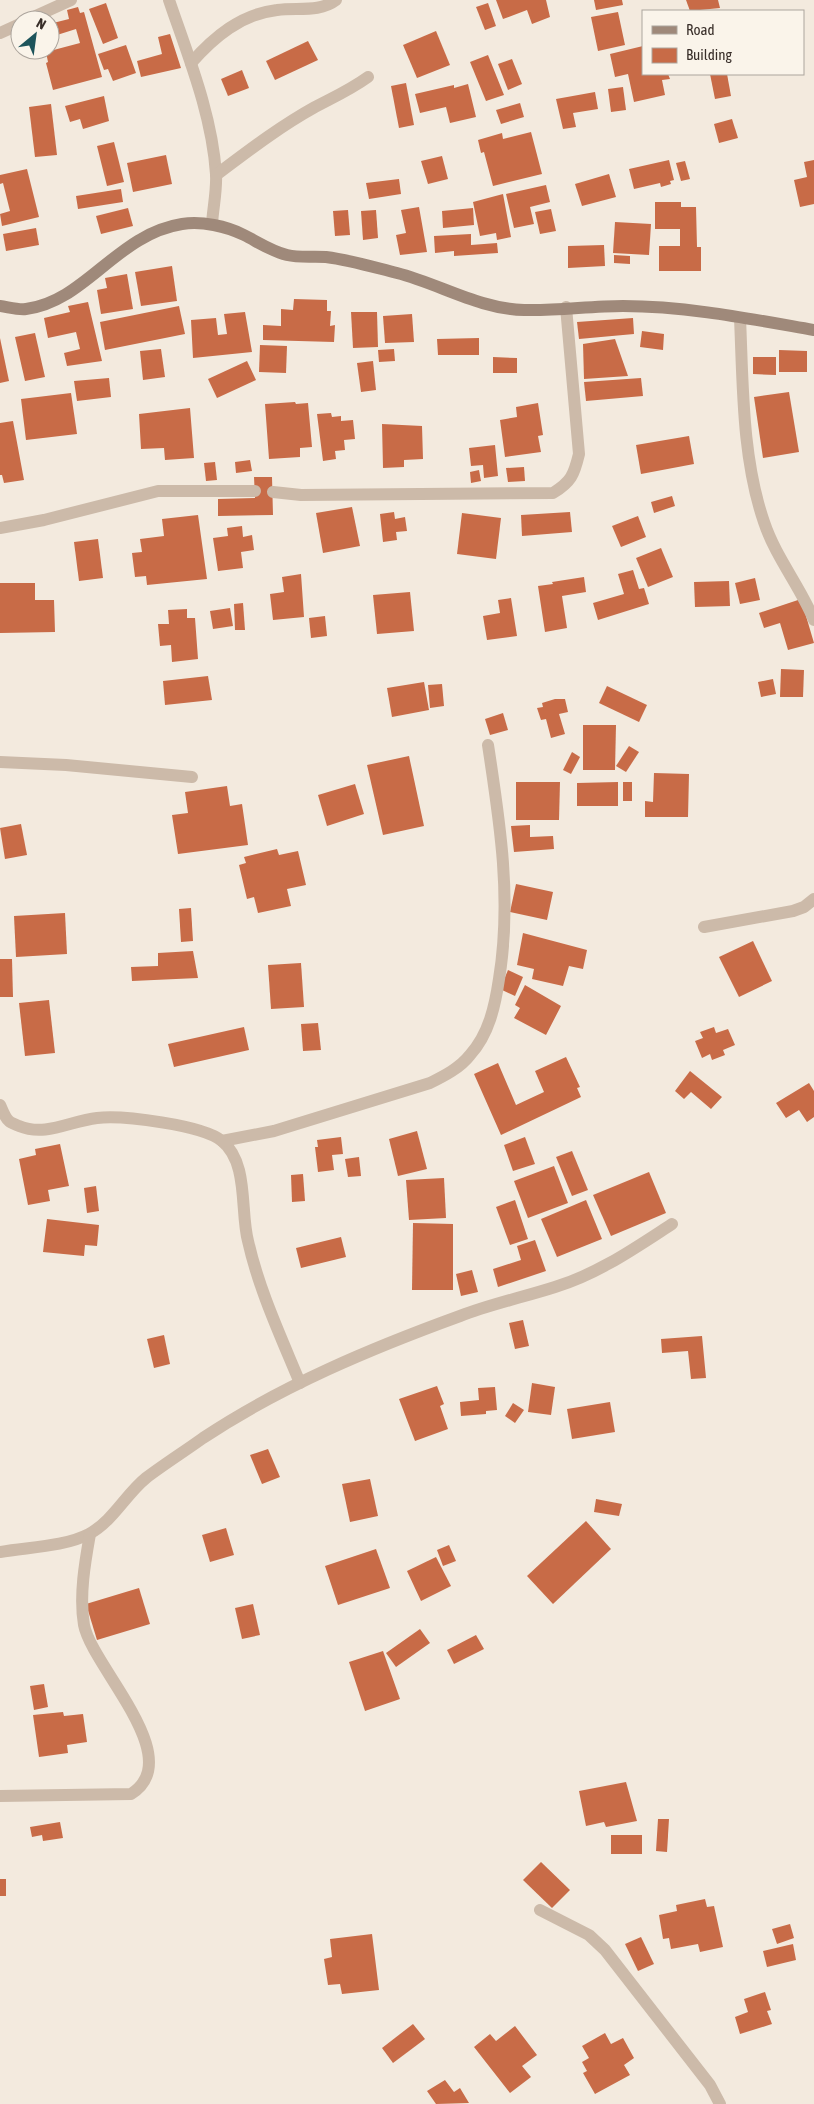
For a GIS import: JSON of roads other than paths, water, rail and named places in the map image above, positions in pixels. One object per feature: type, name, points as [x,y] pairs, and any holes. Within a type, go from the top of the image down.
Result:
[{"type":"street","points":[[49,10],[71,0]]},
{"type":"street","points":[[169,0],[191,63],[211,136],[216,175],[212,224]]},
{"type":"street","points":[[191,63],[208,44],[227,28],[255,15],[276,10],[319,8],[336,0]]},
{"type":"street","points":[[216,175],[267,136],[346,92],[368,77]]},
{"type":"street","points":[[0,306],[24,309],[49,303],[71,291],[130,244],[156,232],[182,224],[212,224],[243,234],[288,255],[326,257],[363,264],[406,276],[491,306],[524,310],[624,306],[679,309],[814,330]]},
{"type":"street","points":[[273,492],[301,495],[552,493],[568,484],[576,469],[579,454],[566,308]]},
{"type":"street","points":[[740,318],[746,420],[752,476],[764,522],[782,564],[805,599],[814,620]]},
{"type":"street","points":[[0,528],[44,520],[158,491],[254,491]]},
{"type":"street","points":[[222,1141],[274,1131],[430,1083],[450,1072],[470,1056],[484,1034],[494,1011],[505,932],[506,903],[502,847],[488,745]]},
{"type":"street","points":[[0,762],[66,765],[192,777]]},
{"type":"street","points":[[704,927],[793,911],[804,907],[814,899]]},
{"type":"street","points":[[0,1105],[9,1121],[26,1128],[45,1131],[96,1118],[130,1118],[203,1133],[222,1141],[234,1158],[240,1178],[247,1240],[267,1303],[300,1383]]},
{"type":"street","points":[[0,1552],[62,1542],[90,1534],[146,1478],[246,1410],[300,1383],[452,1319],[510,1299],[556,1287],[591,1273],[619,1258],[672,1224]]},
{"type":"street","points":[[0,1796],[131,1794],[140,1788],[150,1768],[149,1756],[135,1717],[121,1691],[91,1647],[84,1626],[82,1603],[90,1534]]},
{"type":"street","points":[[540,1910],[589,1935],[605,1950],[710,2086],[720,2104]]}]
